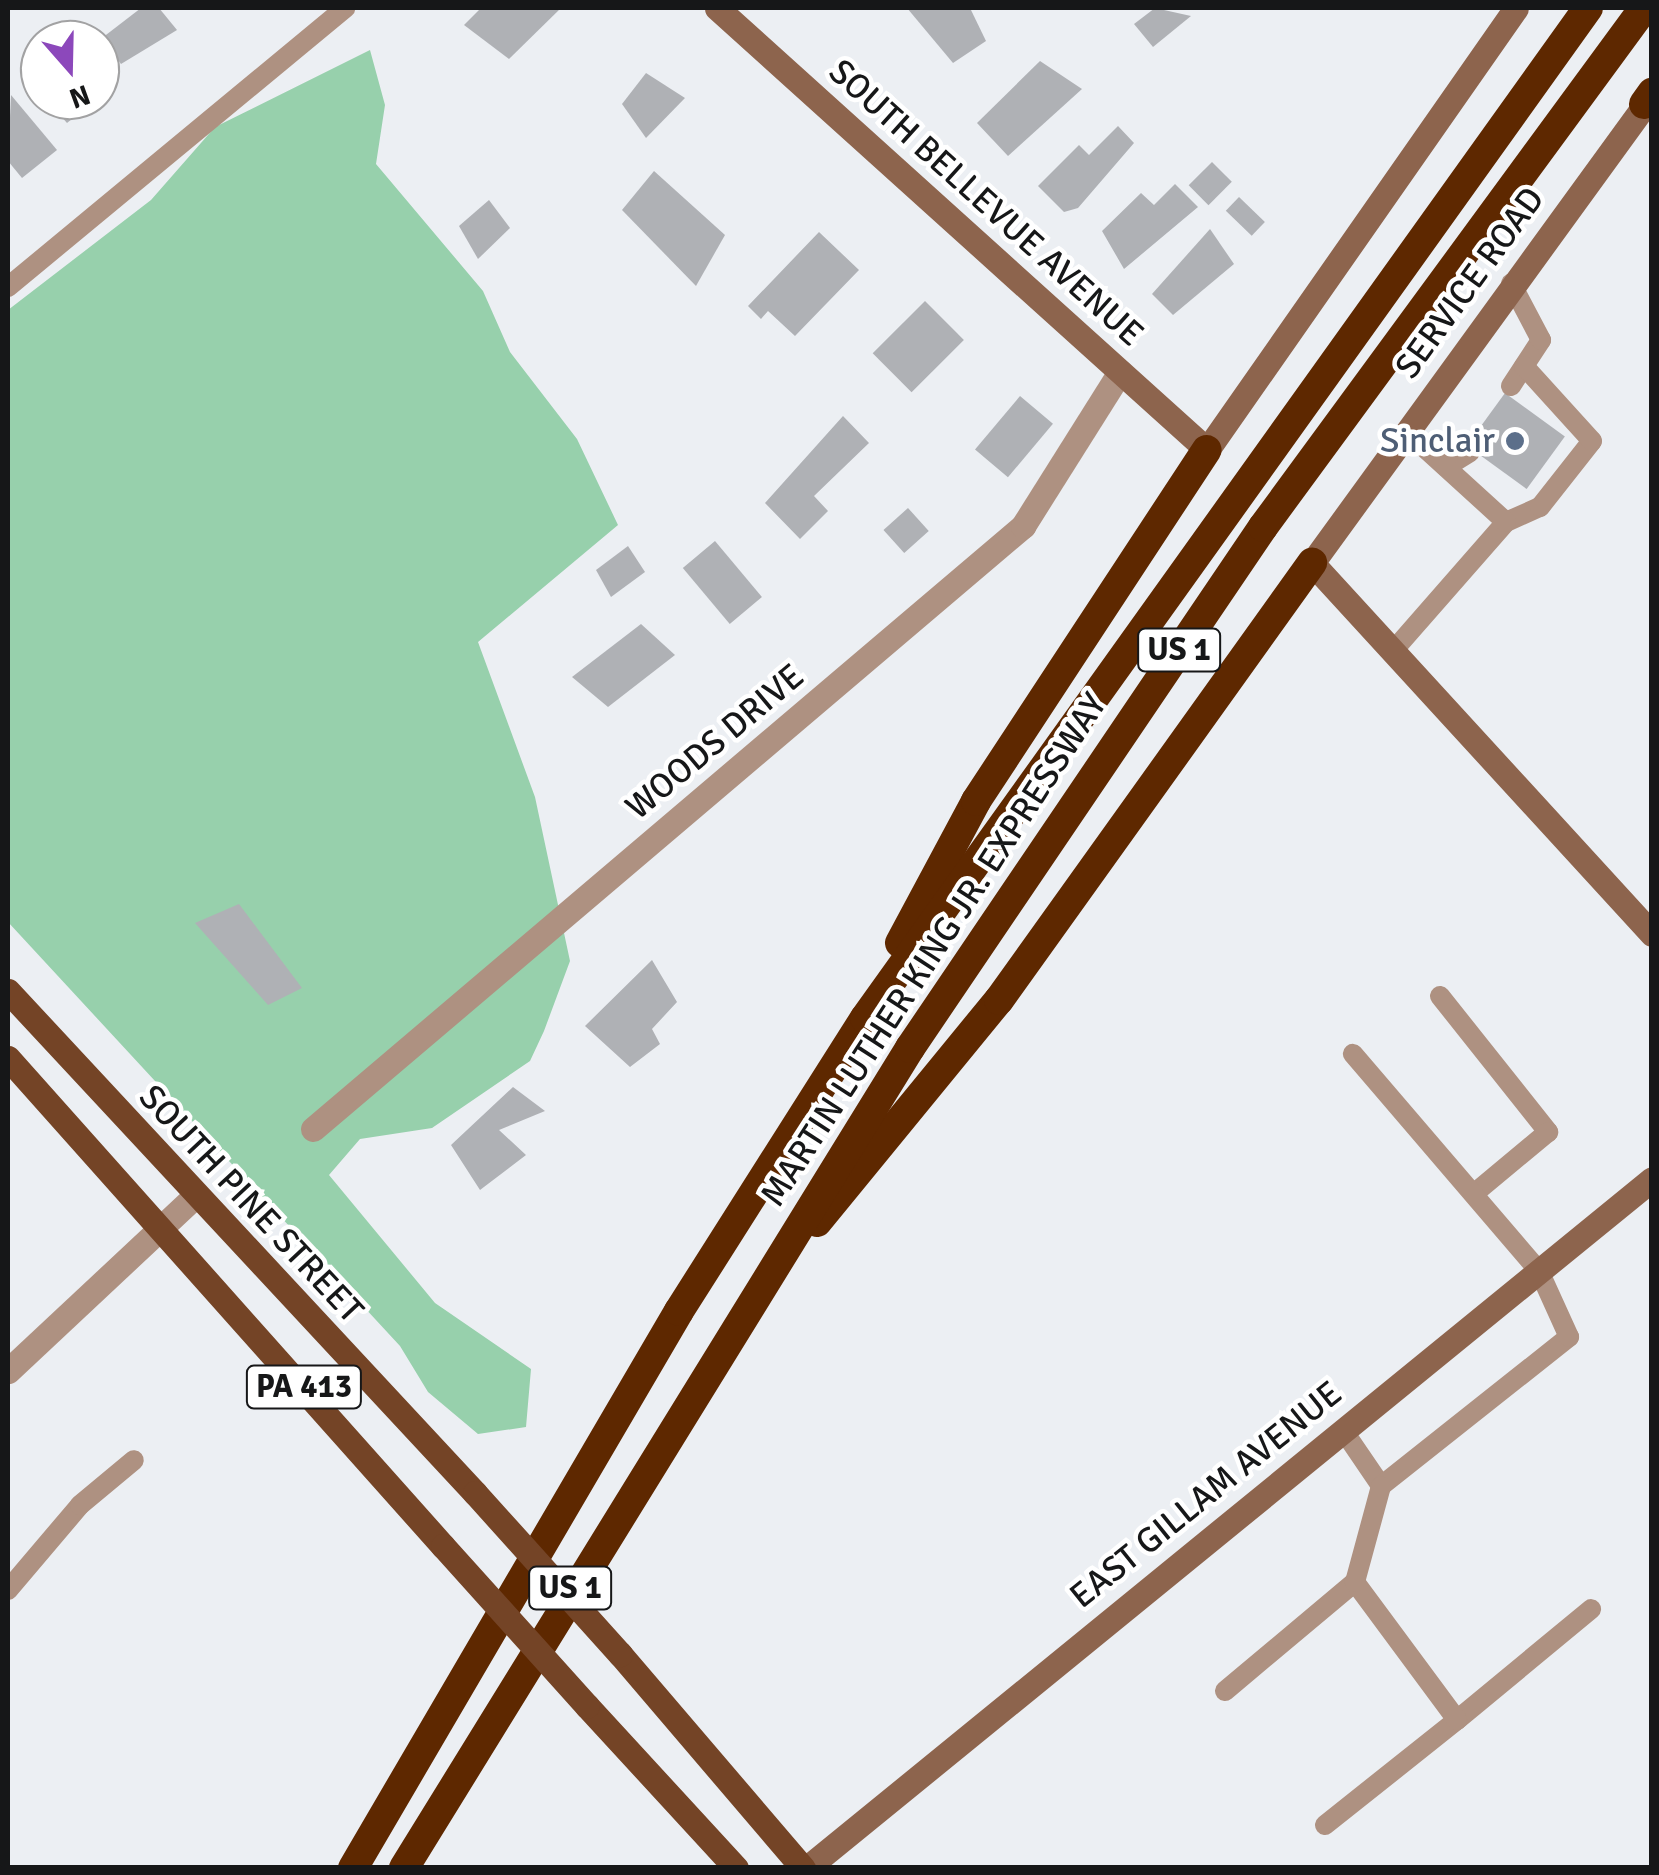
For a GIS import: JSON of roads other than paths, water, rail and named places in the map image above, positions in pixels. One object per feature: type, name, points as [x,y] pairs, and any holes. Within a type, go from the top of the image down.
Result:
[{"type":"highway","name":"MARTIN LUTHER KING JR. EXPRESSWAY","points":[[353,1868],[679,1311],[865,1018],[1588,8]]},
{"type":"highway","name":"MARTIN LUTHER KING JR. EXPRESSWAY","points":[[404,1868],[741,1312],[1241,560],[1644,8]]},
{"type":"highway","points":[[865,1018],[950,844],[1207,450]]},
{"type":"highway","points":[[741,1312],[999,1000],[1312,563]]},
{"type":"main road","name":"SOUTH PINE STREET","points":[[8,991],[193,1198],[475,1493],[805,1868]]},
{"type":"main road","name":"PA 413","points":[[8,1058],[166,1228],[443,1546],[736,1868]]},
{"type":"street","name":"SOUTH BELLEVUE AVENUE","points":[[718,8],[1207,450]]},
{"type":"street","points":[[1207,450],[1516,8]]},
{"type":"street","name":"SERVICE ROAD","points":[[1312,563],[1511,283],[1649,98]]},
{"type":"street","name":"WOODS DRIVE","points":[[313,1130],[1022,526],[1120,372]]},
{"type":"street","points":[[1312,563],[1652,934]]},
{"type":"street","name":"EAST GILLAM AVENUE","points":[[805,1868],[1652,1180]]},
{"type":"street","points":[[8,1370],[166,1228],[193,1198]]},
{"type":"lane","points":[[8,287],[345,8]]},
{"type":"lane","points":[[1511,283],[1540,340],[1511,386]]},
{"type":"lane","points":[[1393,652],[1506,522],[1540,507],[1592,440],[1524,366]]},
{"type":"lane","points":[[1406,430],[1506,522]]},
{"type":"lane","points":[[1446,467],[1470,452]]},
{"type":"lane","points":[[1440,996],[1548,1132],[1476,1192]]},
{"type":"lane","points":[[1224,1692],[1355,1582],[1381,1486],[1569,1337],[1539,1271],[1476,1192],[1354,1054]]},
{"type":"lane","points":[[1344,1430],[1381,1486]]},
{"type":"lane","points":[[8,1590],[80,1506],[134,1460]]},
{"type":"lane","points":[[1355,1582],[1457,1720]]},
{"type":"lane","points":[[1325,1825],[1591,1609]]},
{"type":"place","name":"Sinclair","points":[[1515,441]]}]
